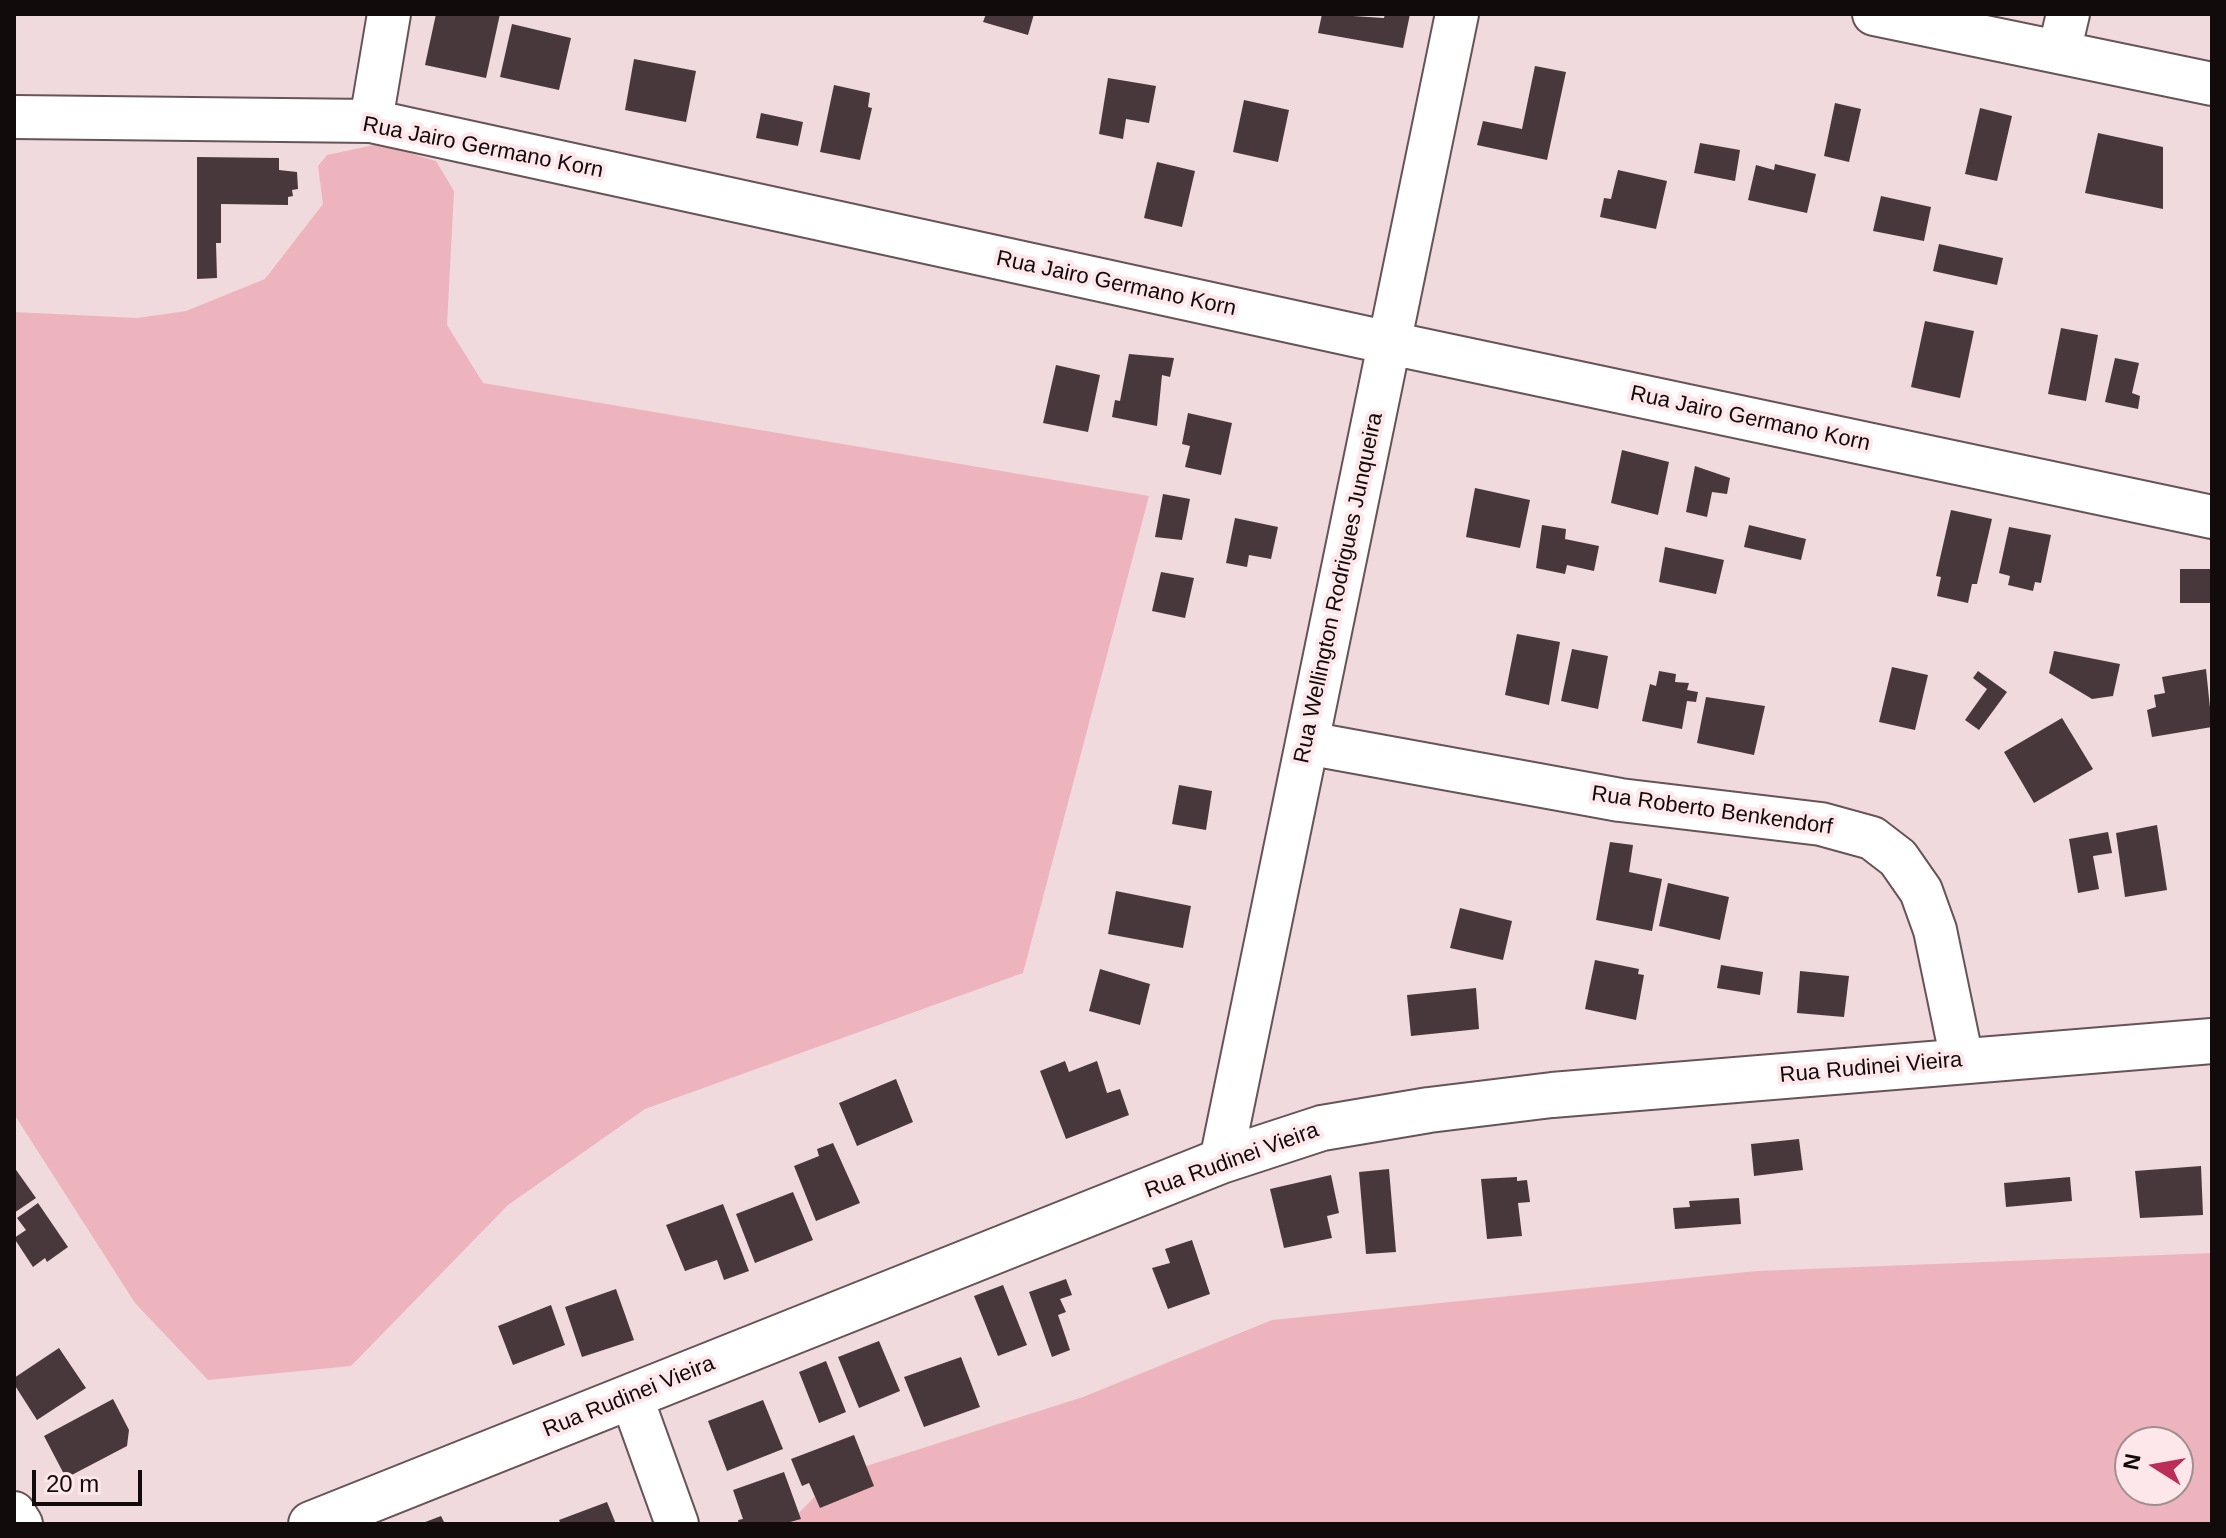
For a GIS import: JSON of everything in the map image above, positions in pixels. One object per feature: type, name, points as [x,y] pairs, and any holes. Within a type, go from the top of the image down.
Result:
[{"type":"street","points":[[371,121],[389,14]]},
{"type":"street","name":"Rua Wellington Rodrigues Junqueira","points":[[1221,1161],[1457,14]]},
{"type":"street","points":[[1874,14],[2063,33],[2212,84]]},
{"type":"street","name":"Rua Jairo Germano Korn","points":[[14,117],[371,121],[1390,343],[2212,517]]},
{"type":"street","name":"Rua Roberto Benkendorf","points":[[1307,743],[1620,800],[1821,824],[1872,838],[1898,858],[1921,891],[1935,930],[1962,1060]]},
{"type":"street","name":"Rua Rudinei Vieira","points":[[311,1524],[1221,1161],[1322,1128],[1429,1110],[1962,1060],[2212,1041]]},
{"type":"street","points":[[631,1396],[677,1524]]},
{"type":"street","points":[[14,1513],[21,1524]]},
{"type":"shaded area","points":[[379,144],[436,161],[454,191],[447,325],[483,383],[1149,496],[1023,973],[645,1109],[508,1205],[351,1366],[208,1380],[135,1303],[14,1114],[14,312],[137,318],[186,311],[265,279],[323,204],[318,166],[327,155]]},
{"type":"shaded area","points":[[2212,1253],[2212,1524],[788,1524],[835,1476],[1083,1397],[1272,1320],[1757,1271]]},
{"type":"building","points":[[436,14],[500,14],[486,78],[425,65]]},
{"type":"building","points":[[986,14],[1034,14],[1028,35],[983,22]]},
{"type":"building","points":[[1322,14],[1384,18],[1385,14],[1410,14],[1403,48],[1318,33]]},
{"type":"building","points":[[512,24],[571,38],[559,90],[500,77]]},
{"type":"building","points":[[634,59],[696,71],[686,122],[625,110]]},
{"type":"building","points":[[1535,66],[1566,72],[1547,160],[1477,145],[1483,121],[1522,129]]},
{"type":"building","points":[[1108,78],[1156,86],[1149,123],[1126,119],[1123,139],[1099,134]]},
{"type":"building","points":[[834,85],[870,93],[868,107],[872,108],[860,160],[820,152]]},
{"type":"building","points":[[1244,100],[1289,110],[1278,162],[1233,152]]},
{"type":"building","points":[[1835,103],[1861,109],[1849,162],[1824,156]]},
{"type":"building","points":[[1980,108],[2012,116],[1997,181],[1965,174]]},
{"type":"building","points":[[761,113],[803,122],[798,146],[756,138]]},
{"type":"building","points":[[2098,133],[2163,147],[2163,209],[2085,193]]},
{"type":"building","points":[[1700,143],[1740,150],[1735,181],[1694,173]]},
{"type":"building","points":[[197,157],[279,158],[279,170],[297,172],[298,189],[292,190],[293,196],[288,197],[288,205],[221,204],[221,243],[216,243],[217,278],[197,279]]},
{"type":"building","points":[[1157,162],[1195,171],[1182,227],[1144,218]]},
{"type":"building","points":[[1775,164],[1816,174],[1807,213],[1748,200],[1756,165],[1774,170]]},
{"type":"building","points":[[1618,170],[1667,181],[1656,229],[1600,217],[1604,198],[1611,199]]},
{"type":"building","points":[[1881,196],[1931,207],[1924,241],[1873,231]]},
{"type":"building","points":[[1939,244],[2003,258],[1997,285],[1933,271]]},
{"type":"building","points":[[1925,321],[1974,331],[1960,398],[1911,387]]},
{"type":"building","points":[[2061,328],[2098,335],[2086,401],[2048,394]]},
{"type":"building","points":[[1129,354],[1174,358],[1170,377],[1162,375],[1157,426],[1112,417],[1115,400],[1120,401]]},
{"type":"building","points":[[2115,358],[2139,363],[2132,393],[2140,396],[2138,409],[2105,402]]},
{"type":"building","points":[[1056,365],[1100,375],[1088,432],[1043,423]]},
{"type":"building","points":[[1188,413],[1232,423],[1221,475],[1185,467],[1190,446],[1182,444]]},
{"type":"building","points":[[1622,450],[1669,462],[1658,515],[1611,503]]},
{"type":"building","points":[[1695,466],[1730,478],[1727,494],[1712,492],[1707,517],[1686,512]]},
{"type":"building","points":[[1475,488],[1530,500],[1520,548],[1466,537]]},
{"type":"building","points":[[1163,494],[1190,499],[1182,540],[1155,537]]},
{"type":"building","points":[[1951,510],[1992,519],[1977,584],[1972,584],[1968,603],[1937,596],[1941,577],[1936,576]]},
{"type":"building","points":[[1235,518],[1278,527],[1271,559],[1249,555],[1247,567],[1226,563]]},
{"type":"building","points":[[1542,525],[1566,529],[1565,539],[1599,546],[1594,571],[1567,565],[1565,574],[1536,568]]},
{"type":"building","points":[[1749,525],[1806,539],[1801,560],[1744,547]]},
{"type":"building","points":[[2009,527],[2051,535],[2041,583],[2035,582],[2033,591],[2008,585],[2010,576],[1999,573]]},
{"type":"building","points":[[1665,547],[1724,560],[1716,594],[1659,582]]},
{"type":"building","points":[[2180,569],[2212,569],[2212,603],[2180,603]]},
{"type":"building","points":[[1161,572],[1194,578],[1185,618],[1152,611]]},
{"type":"building","points":[[1517,634],[1560,642],[1549,705],[1505,695]]},
{"type":"building","points":[[1572,649],[1608,656],[1598,709],[1561,701]]},
{"type":"building","points":[[2054,651],[2120,664],[2113,696],[2092,699],[2049,673]]},
{"type":"building","points":[[1892,667],[1928,675],[1915,730],[1879,722]]},
{"type":"building","points":[[2206,669],[2212,727],[2152,737],[2147,710],[2156,707],[2154,695],[2165,693],[2162,677]]},
{"type":"building","points":[[1659,671],[1676,674],[1675,682],[1689,683],[1687,690],[1698,692],[1696,702],[1687,701],[1682,729],[1642,721],[1650,684],[1656,686]]},
{"type":"building","points":[[1978,671],[2007,692],[1979,730],[1965,720],[1987,689],[1973,678]]},
{"type":"building","points":[[1706,697],[1765,706],[1754,755],[1697,743]]},
{"type":"building","points":[[2062,718],[2093,769],[2034,803],[2004,752]]},
{"type":"building","points":[[1179,785],[1212,791],[1206,830],[1172,824]]},
{"type":"building","points":[[2157,825],[2167,890],[2125,897],[2116,833]]},
{"type":"building","points":[[2108,832],[2112,853],[2093,856],[2099,889],[2078,893],[2069,839]]},
{"type":"building","points":[[1610,842],[1633,845],[1629,872],[1662,879],[1652,931],[1596,920]]},
{"type":"building","points":[[1668,883],[1729,897],[1720,940],[1659,926]]},
{"type":"building","points":[[1116,891],[1191,906],[1183,948],[1108,934]]},
{"type":"building","points":[[1460,908],[1512,921],[1503,960],[1450,948]]},
{"type":"building","points":[[1595,960],[1639,969],[1638,974],[1644,975],[1636,1020],[1585,1009]]},
{"type":"building","points":[[1721,965],[1763,972],[1760,995],[1717,988]]},
{"type":"building","points":[[1100,969],[1150,984],[1140,1025],[1089,1011]]},
{"type":"building","points":[[1800,971],[1849,976],[1844,1017],[1797,1013]]},
{"type":"building","points":[[1476,988],[1479,1029],[1411,1036],[1407,995]]},
{"type":"building","points":[[1065,1061],[1069,1072],[1097,1061],[1107,1093],[1120,1089],[1129,1115],[1066,1139],[1040,1071]]},
{"type":"building","points":[[896,1079],[913,1122],[857,1146],[839,1103]]},
{"type":"building","points":[[1799,1139],[1803,1170],[1754,1176],[1751,1144]]},
{"type":"building","points":[[833,1143],[860,1203],[816,1221],[794,1166],[819,1156],[817,1149]]},
{"type":"building","points":[[2201,1166],[2203,1215],[2140,1218],[2135,1171]]},
{"type":"building","points":[[14,1167],[36,1198],[14,1213]]},
{"type":"building","points":[[1389,1169],[1396,1252],[1366,1254],[1359,1172]]},
{"type":"building","points":[[1331,1175],[1339,1213],[1327,1216],[1332,1238],[1284,1248],[1270,1189]]},
{"type":"building","points":[[1517,1177],[1517,1181],[1527,1180],[1530,1202],[1518,1203],[1522,1236],[1487,1239],[1481,1179]]},
{"type":"building","points":[[2070,1177],[2072,1201],[2006,1207],[2004,1183]]},
{"type":"building","points":[[793,1192],[813,1240],[755,1263],[736,1214]]},
{"type":"building","points":[[1739,1198],[1741,1224],[1675,1229],[1673,1208],[1690,1207],[1689,1201]]},
{"type":"building","points":[[38,1203],[68,1247],[47,1262],[45,1258],[33,1267],[14,1238],[26,1230],[17,1218]]},
{"type":"building","points":[[723,1204],[749,1271],[724,1280],[717,1260],[685,1271],[666,1225]]},
{"type":"building","points":[[1192,1240],[1210,1294],[1168,1309],[1152,1268],[1170,1263],[1165,1249]]},
{"type":"building","points":[[1066,1279],[1072,1295],[1060,1299],[1066,1312],[1058,1315],[1070,1350],[1052,1357],[1029,1292]]},
{"type":"building","points":[[1003,1285],[1027,1345],[998,1356],[974,1296]]},
{"type":"building","points":[[616,1289],[634,1340],[582,1357],[565,1307]]},
{"type":"building","points":[[551,1305],[565,1345],[513,1365],[498,1326]]},
{"type":"building","points":[[879,1341],[900,1391],[859,1408],[838,1357]]},
{"type":"building","points":[[59,1348],[86,1388],[37,1420],[14,1384],[14,1378]]},
{"type":"building","points":[[961,1357],[980,1407],[924,1427],[904,1377]]},
{"type":"building","points":[[826,1361],[846,1412],[819,1423],[799,1372]]},
{"type":"building","points":[[113,1399],[129,1430],[127,1446],[66,1478],[44,1436]]},
{"type":"building","points":[[763,1400],[783,1449],[727,1471],[708,1421]]},
{"type":"building","points":[[854,1435],[874,1486],[820,1508],[809,1483],[802,1486],[791,1459]]},
{"type":"building","points":[[784,1472],[801,1519],[783,1524],[739,1524],[738,1520],[743,1519],[733,1490]]},
{"type":"building","points":[[607,1502],[616,1524],[561,1524],[559,1520]]},
{"type":"building","points":[[441,1516],[445,1524],[420,1524]]}]
